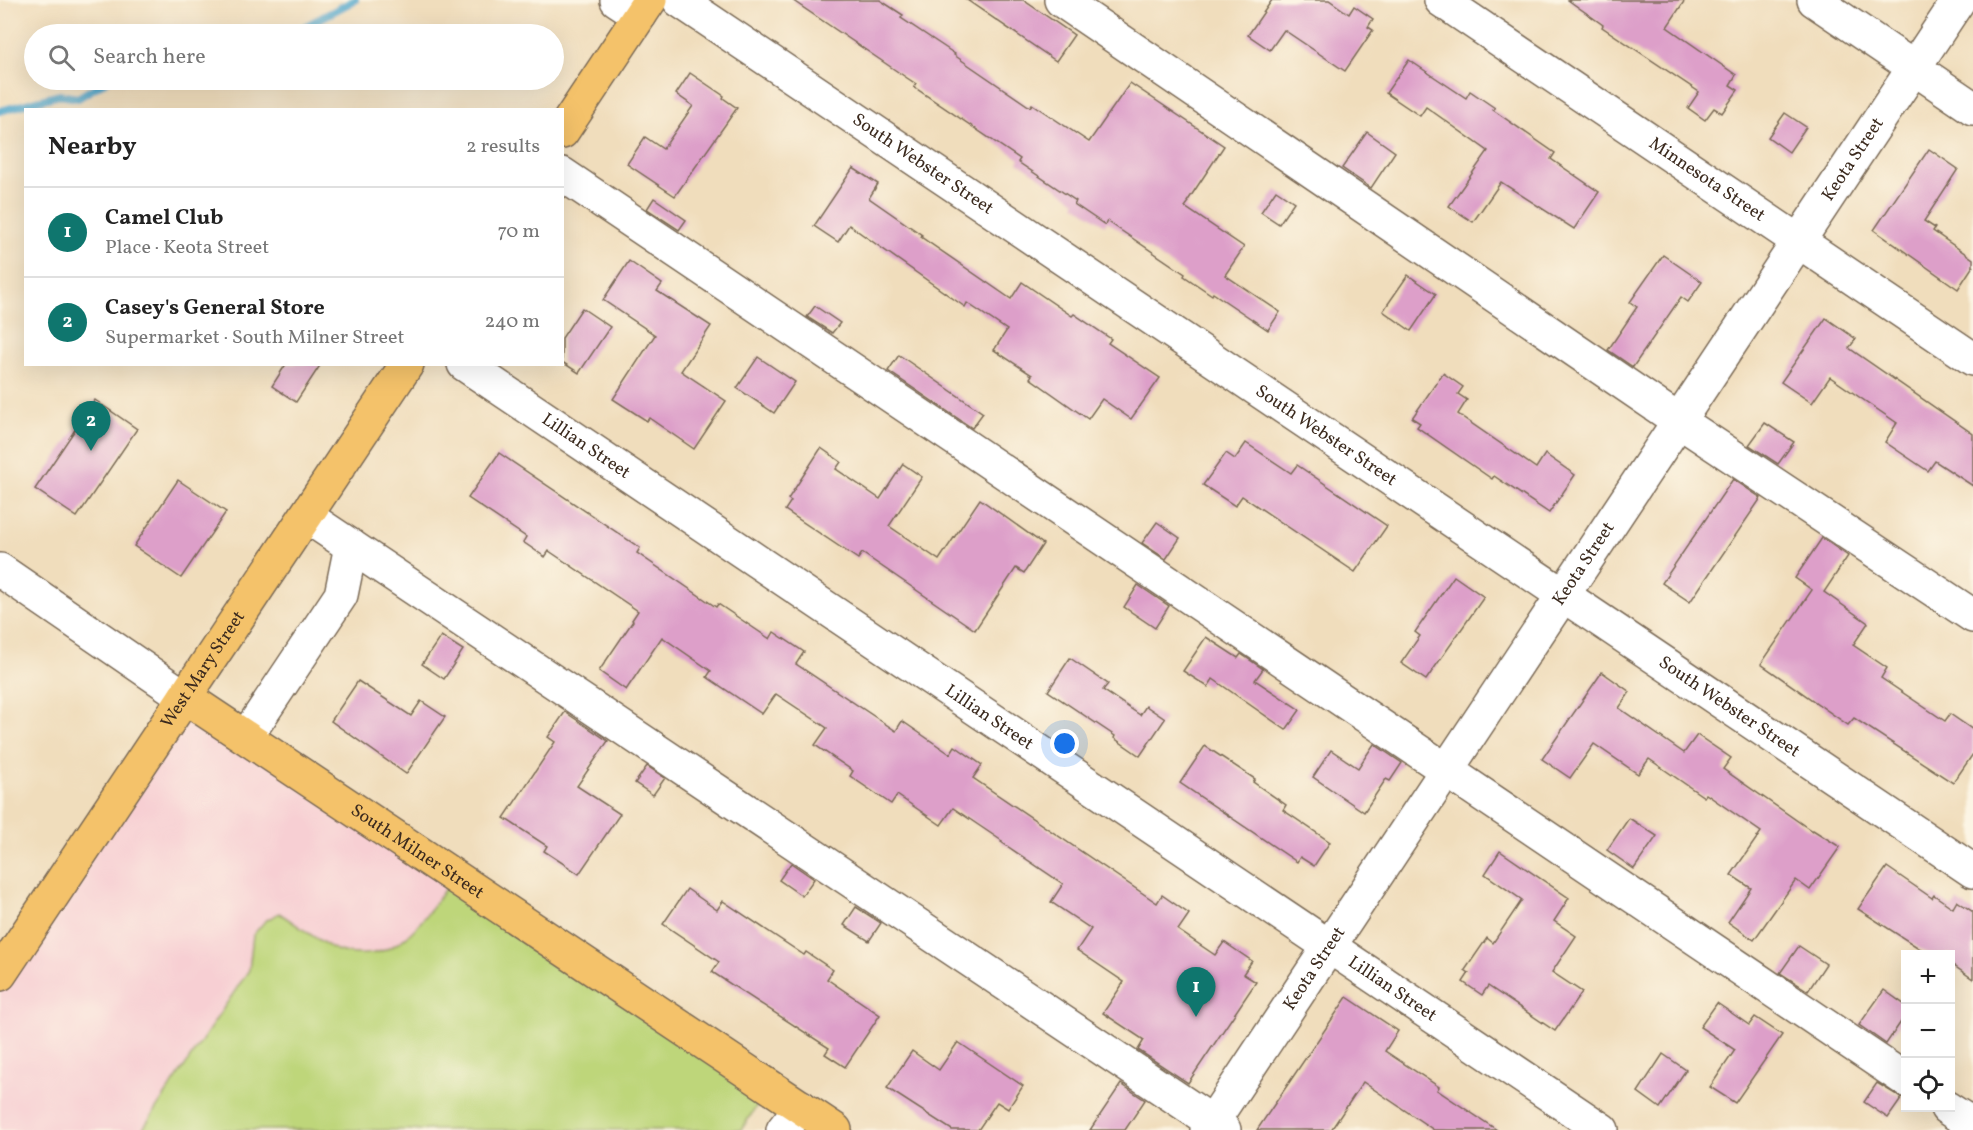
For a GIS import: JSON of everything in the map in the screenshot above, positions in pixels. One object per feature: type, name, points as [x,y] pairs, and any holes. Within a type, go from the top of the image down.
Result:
[{"type":"main road","points":[[564,129],[636,5]]},
{"type":"main road","name":"West Mary Street","points":[[0,974],[406,366]]},
{"type":"main road","name":"South Milner Street","points":[[185,697],[246,737],[792,1118],[835,1130]]},
{"type":"street","name":"South Webster Street","points":[[679,0],[1973,871]]},
{"type":"street","points":[[1061,0],[1679,421],[1973,616]]},
{"type":"street","name":"Minnesota Street","points":[[1441,0],[1973,359]]},
{"type":"street","points":[[1814,0],[1973,108]]},
{"type":"street","name":"Keota Street","points":[[1215,1127],[1329,946],[1959,0]]},
{"type":"street","points":[[564,175],[1901,1077]]},
{"type":"street","name":"Lillian Street","points":[[467,366],[1602,1130]]},
{"type":"street","points":[[306,516],[1215,1127]]},
{"type":"street","points":[[246,737],[341,595],[351,546]]},
{"type":"street","name":"South Milner Street","points":[[0,570],[185,697]]},
{"type":"street","points":[[1954,1112],[1973,1125]]},
{"type":"shaded area","points":[[185,697],[454,876],[741,1130],[0,1130],[0,974]]},
{"type":"green space","points":[[454,876],[770,1086],[741,1130],[142,1130],[249,970],[253,935],[265,921],[279,913],[333,949],[360,954],[378,952],[394,946],[421,922]]},
{"type":"building","points":[[792,0],[880,0],[903,15],[901,18],[1030,107],[1032,104],[1089,142],[1130,83],[1224,146],[1185,207],[1244,247],[1225,275],[1280,312],[1268,330],[1213,293],[1212,295],[1107,221],[1105,225],[1074,204],[1076,201],[1018,162],[1020,159],[914,87],[916,84]]},
{"type":"building","points":[[967,0],[1023,0],[1074,35],[1056,61]]},
{"type":"building","points":[[1272,0],[1329,0],[1349,14],[1354,6],[1373,19],[1368,27],[1373,30],[1345,71],[1284,30],[1270,50],[1248,35]]},
{"type":"building","points":[[1568,0],[1685,0],[1667,27],[1736,75],[1730,85],[1738,90],[1722,113],[1714,108],[1705,120],[1688,108],[1699,92],[1602,27],[1603,25]]},
{"type":"building","points":[[1409,60],[1466,98],[1470,91],[1495,108],[1493,110],[1555,153],[1551,159],[1599,192],[1574,229],[1501,182],[1473,222],[1449,206],[1488,151],[1426,107],[1420,116],[1386,93]]},
{"type":"building","points":[[690,73],[724,96],[723,98],[737,108],[675,196],[627,164],[645,137],[663,149],[693,106],[676,94]]},
{"type":"building","points":[[1785,113],[1806,127],[1789,152],[1768,137]]},
{"type":"building","points":[[1367,132],[1395,152],[1371,188],[1342,168]]},
{"type":"building","points":[[1929,149],[1958,169],[1924,221],[1935,228],[1933,231],[1973,259],[1973,266],[1958,289],[1874,230]]},
{"type":"building","points":[[853,168],[878,184],[869,198],[1011,299],[1022,282],[1111,339],[1108,343],[1160,378],[1131,419],[1102,399],[1088,419],[1030,378],[1032,375],[994,350],[1007,330],[967,303],[965,307],[849,225],[838,242],[814,226]]},
{"type":"building","points":[[1276,190],[1294,202],[1279,224],[1261,212]]},
{"type":"building","points":[[654,198],[686,220],[679,230],[647,209]]},
{"type":"building","points":[[1663,255],[1702,282],[1688,302],[1681,297],[1633,367],[1608,350],[1637,307],[1630,302]]},
{"type":"building","points":[[629,261],[662,284],[657,291],[711,326],[681,371],[726,401],[694,449],[649,418],[647,421],[613,399],[655,335],[603,300]]},
{"type":"building","points":[[1408,275],[1436,294],[1411,331],[1383,311]]},
{"type":"building","points":[[815,306],[840,323],[832,333],[807,317]]},
{"type":"building","points":[[582,308],[610,327],[579,373],[564,363],[564,335]]},
{"type":"building","points":[[1826,318],[1856,339],[1849,348],[1973,434],[1973,486],[1935,461],[1928,471],[1885,442],[1897,423],[1830,377],[1812,403],[1781,382]]},
{"type":"building","points":[[899,355],[983,413],[972,428],[888,371]]},
{"type":"building","points":[[758,357],[795,382],[774,413],[737,388]]},
{"type":"building","points":[[285,366],[320,366],[296,402],[272,386]]},
{"type":"building","points":[[1443,373],[1463,387],[1458,394],[1467,400],[1458,414],[1536,468],[1545,454],[1575,475],[1549,513],[1494,476],[1492,479],[1417,427],[1420,423],[1412,418]]},
{"type":"building","points":[[95,400],[137,429],[77,517],[35,489]]},
{"type":"building","points":[[1765,423],[1794,442],[1778,464],[1749,445]]},
{"type":"building","points":[[1246,443],[1291,473],[1297,465],[1387,526],[1355,572],[1242,496],[1235,506],[1203,485],[1226,453],[1235,459]]},
{"type":"building","points":[[821,448],[841,462],[836,469],[880,499],[903,464],[922,477],[889,526],[939,560],[980,499],[1043,544],[1024,573],[1016,568],[975,630],[862,553],[858,559],[785,510],[791,501],[788,499]]},
{"type":"building","points":[[499,453],[640,548],[637,553],[716,607],[718,604],[770,639],[774,632],[804,652],[796,664],[896,731],[902,721],[950,754],[955,746],[982,765],[973,778],[1157,903],[1162,895],[1189,914],[1178,930],[1215,955],[1224,942],[1252,961],[1243,974],[1256,982],[1188,1083],[1138,1050],[1144,1040],[1103,1013],[1124,982],[1077,950],[1091,929],[1051,902],[1063,884],[1002,841],[953,808],[941,825],[897,795],[891,804],[850,776],[853,771],[815,745],[827,728],[776,694],[762,714],[707,677],[711,671],[662,637],[626,690],[599,671],[638,611],[549,551],[545,557],[523,542],[526,537],[468,498]]},
{"type":"building","points":[[1733,479],[1761,498],[1690,602],[1662,583]]},
{"type":"building","points":[[178,480],[226,512],[181,578],[134,546]]},
{"type":"building","points":[[1157,522],[1180,538],[1166,559],[1142,543]]},
{"type":"building","points":[[1822,538],[1848,556],[1824,592],[1868,623],[1853,645],[1887,668],[1881,678],[1945,721],[1950,714],[1973,730],[1973,754],[1953,783],[1854,718],[1848,725],[1761,664],[1812,590],[1795,578]]},
{"type":"building","points":[[1454,576],[1484,597],[1426,680],[1401,663],[1420,636],[1415,632]]},
{"type":"building","points":[[1138,585],[1169,606],[1155,628],[1124,607]]},
{"type":"building","points":[[441,636],[463,650],[444,679],[422,664]]},
{"type":"building","points":[[1206,637],[1238,658],[1241,654],[1263,669],[1255,680],[1300,710],[1286,730],[1213,679],[1208,687],[1183,671]]},
{"type":"building","points":[[1070,658],[1108,684],[1103,690],[1140,715],[1146,706],[1165,719],[1140,756],[1114,738],[1115,736],[1048,691]]},
{"type":"building","points":[[1602,672],[1630,692],[1619,708],[1684,753],[1697,735],[1731,758],[1723,769],[1812,831],[1840,847],[1810,890],[1796,880],[1754,940],[1728,922],[1751,888],[1731,875],[1761,832],[1706,794],[1704,797],[1649,759],[1638,774],[1594,744],[1570,778],[1542,759]]},
{"type":"building","points":[[358,681],[411,716],[421,701],[445,717],[406,774],[331,721]]},
{"type":"building","points":[[565,712],[608,741],[577,786],[620,814],[579,874],[544,851],[547,846],[504,818],[555,742],[548,737]]},
{"type":"building","points":[[1374,744],[1402,763],[1390,781],[1386,779],[1364,812],[1313,777],[1331,750],[1358,768]]},
{"type":"building","points":[[1205,746],[1255,779],[1253,782],[1286,805],[1283,810],[1330,842],[1314,866],[1300,857],[1297,862],[1180,783]]},
{"type":"building","points":[[647,766],[665,778],[653,795],[635,783]]},
{"type":"building","points":[[1629,818],[1657,836],[1634,869],[1607,850]]},
{"type":"building","points":[[1500,851],[1569,898],[1554,921],[1576,936],[1552,972],[1582,992],[1555,1031],[1488,986],[1482,995],[1463,982],[1469,973],[1465,970],[1487,938],[1493,943],[1522,900],[1485,874]]},
{"type":"building","points":[[791,863],[814,879],[802,896],[779,880]]},
{"type":"building","points":[[1887,867],[1932,898],[1934,895],[1953,908],[1957,901],[1973,912],[1973,979],[1955,966],[1955,950],[1922,950],[1858,909]]},
{"type":"building","points":[[687,889],[717,910],[723,901],[804,955],[806,952],[833,970],[827,979],[880,1015],[845,1067],[825,1054],[829,1048],[712,972],[719,962],[663,924]]},
{"type":"building","points":[[856,907],[881,923],[869,941],[844,925]]},
{"type":"building","points":[[1799,946],[1826,964],[1808,991],[1780,973]]},
{"type":"building","points":[[1884,990],[1901,1002],[1901,1022],[1886,1044],[1859,1025]]},
{"type":"building","points":[[1347,997],[1398,1031],[1385,1051],[1439,1087],[1437,1090],[1497,1130],[1434,1130],[1363,1082],[1331,1130],[1257,1130]]},
{"type":"building","points":[[1717,1003],[1749,1025],[1755,1017],[1782,1035],[1735,1103],[1710,1087],[1735,1050],[1700,1027]]},
{"type":"building","points":[[958,1042],[1023,1086],[1008,1109],[997,1102],[978,1130],[952,1130],[887,1088],[912,1051],[939,1070]]},
{"type":"building","points":[[1663,1054],[1686,1070],[1660,1108],[1638,1092]]},
{"type":"building","points":[[1877,1083],[1901,1097],[1888,1118],[1864,1102]]},
{"type":"building","points":[[1121,1084],[1145,1100],[1125,1130],[1090,1130]]},
{"type":"waterway","points":[[310,24],[355,0]]},
{"type":"waterway","points":[[0,111],[59,95],[78,98],[91,90]]},
{"type":"place","name":"Casey's General Store","points":[[91,451]]},
{"type":"place","name":"Camel Club","points":[[1196,1017]]}]
